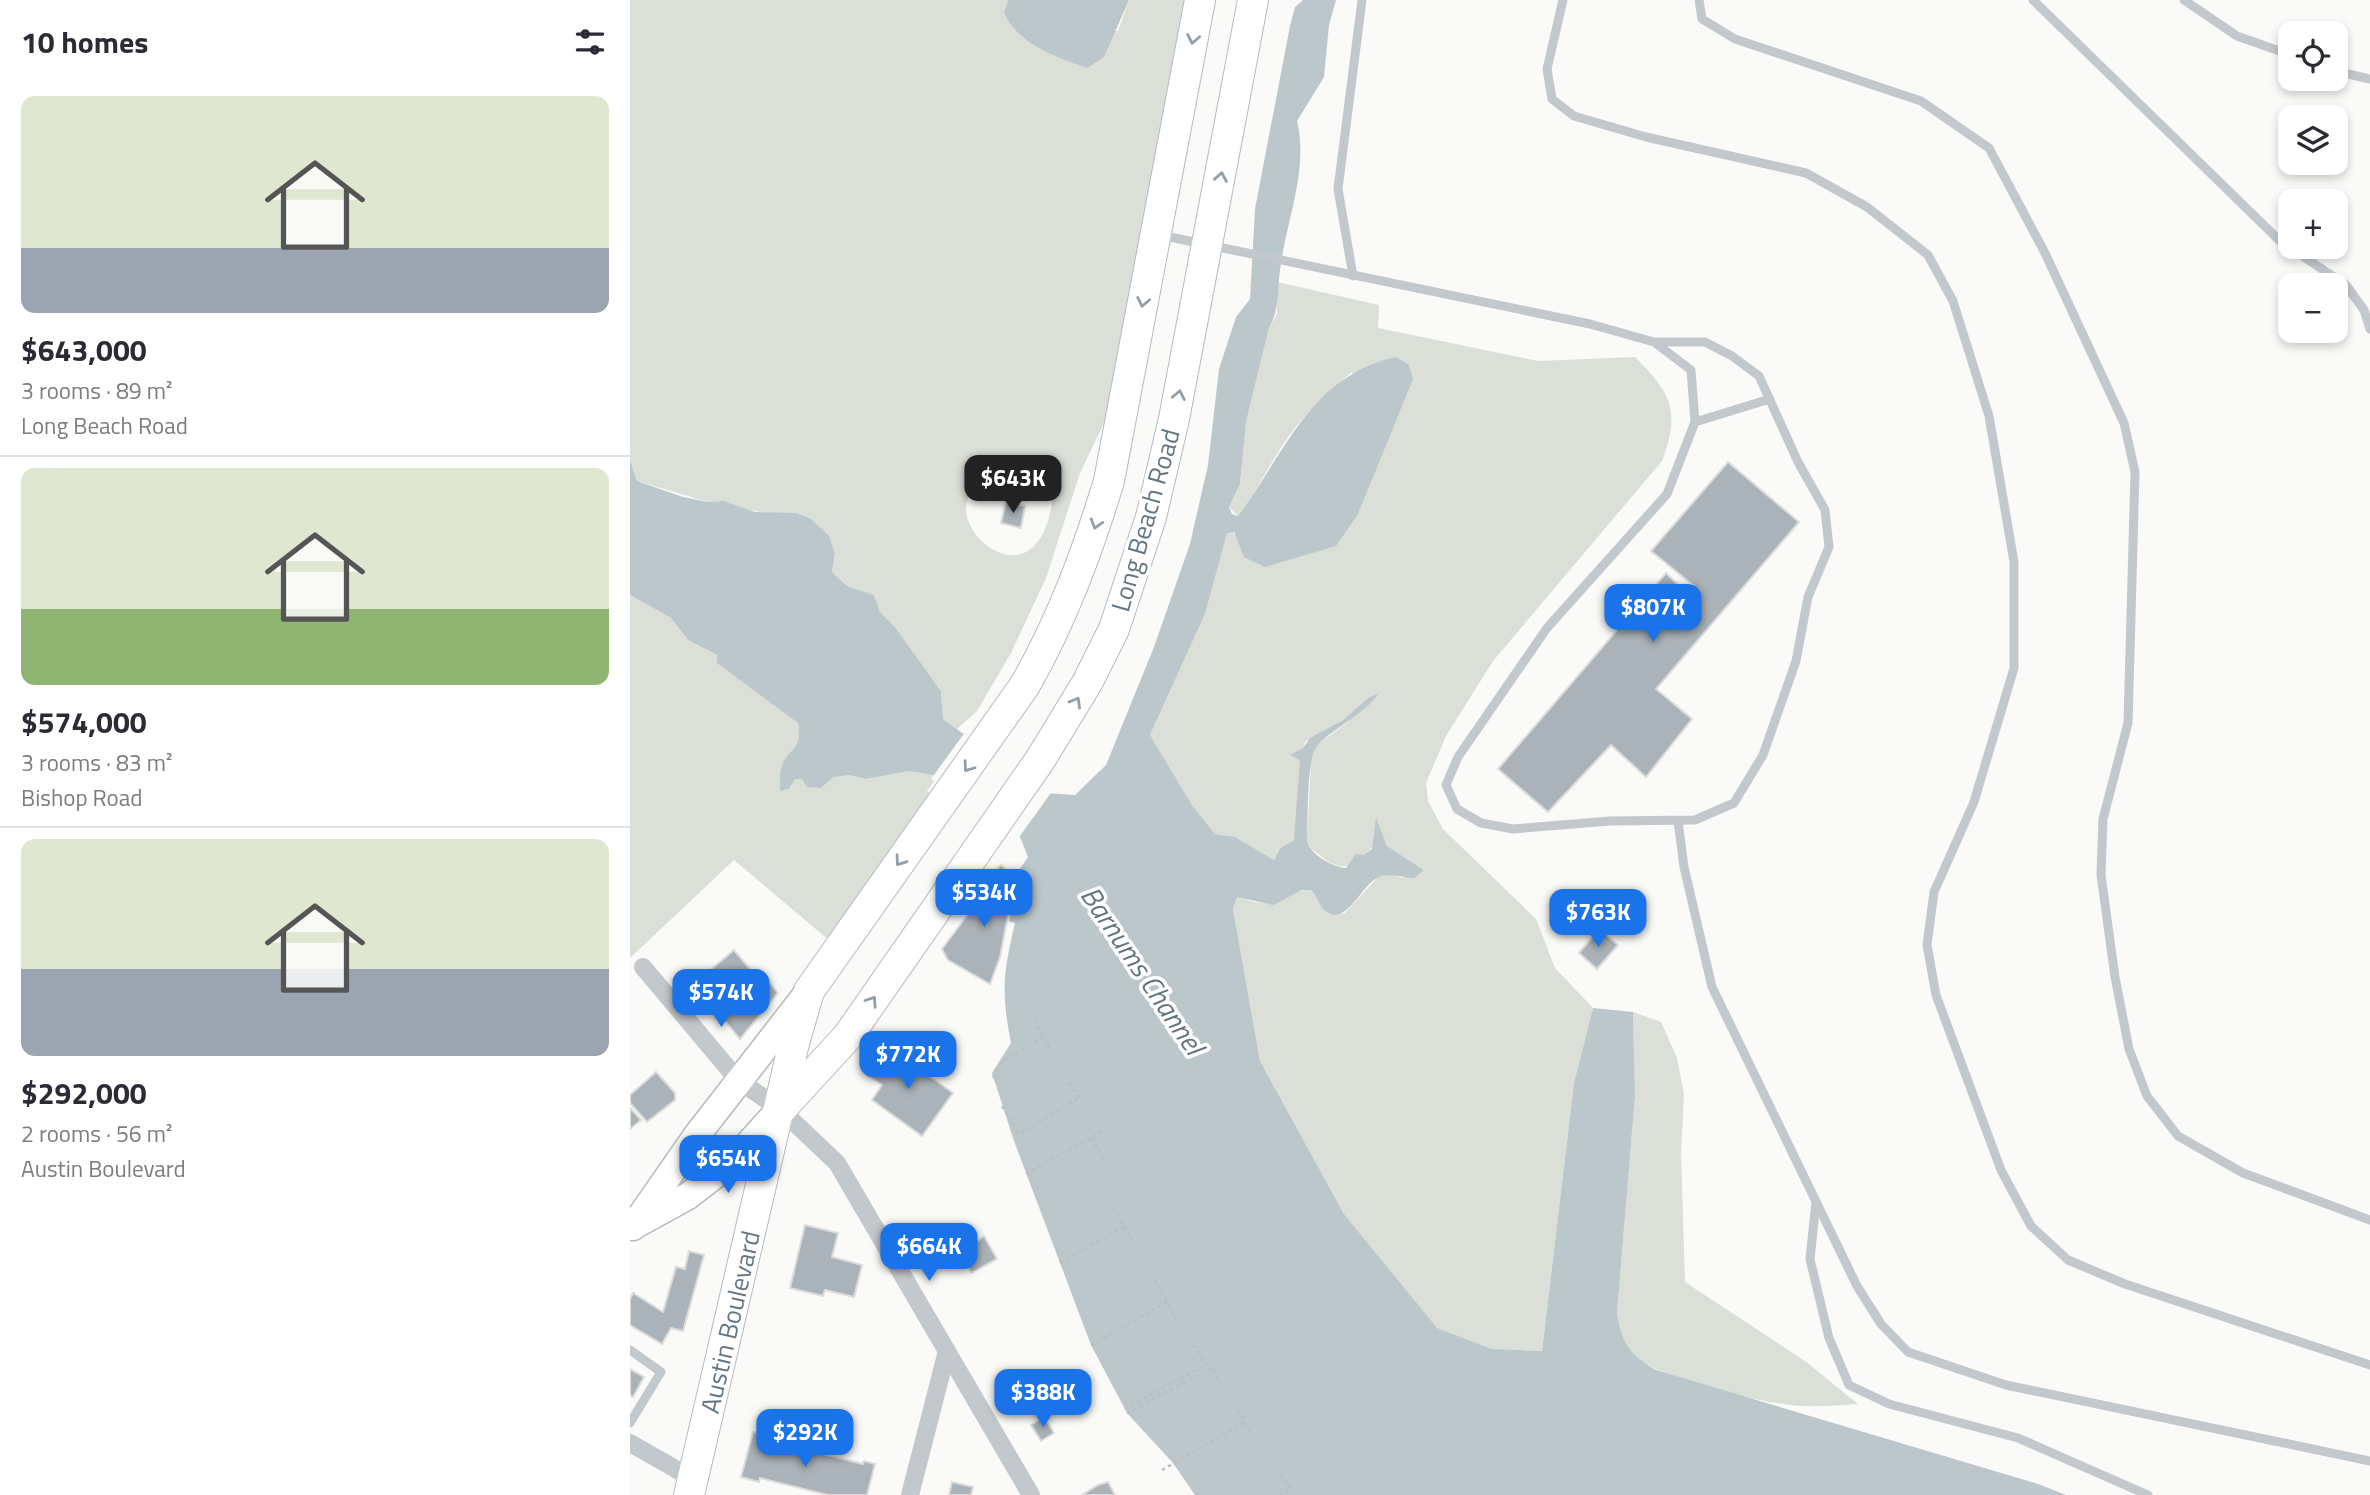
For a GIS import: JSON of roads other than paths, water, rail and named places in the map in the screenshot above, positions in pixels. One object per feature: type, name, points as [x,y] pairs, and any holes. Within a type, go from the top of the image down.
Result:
[{"type":"main road","name":"Long Beach Road","points":[[631,1226],[738,1080],[809,991],[996,728],[1025,685],[1053,635],[1086,556],[1109,481],[1200,0]]},
{"type":"main road","name":"Long Beach Road","points":[[631,1226],[688,1196],[732,1162],[848,1036],[1041,760],[1087,684],[1114,629],[1134,576],[1174,419],[1253,0]]},
{"type":"main road","name":"Long Beach Road","points":[[780,1109],[809,991]]},
{"type":"main road","name":"Austin Boulevard","points":[[691,1487],[780,1109]]},
{"type":"street","points":[[643,967],[738,1080],[780,1109],[837,1163],[1031,1495]]},
{"type":"street","points":[[910,1495],[947,1351]]},
{"type":"street","points":[[630,1443],[691,1487]]},
{"type":"lane","points":[[1353,276],[1338,189],[1362,0]]},
{"type":"lane","points":[[1563,0],[1547,69],[1552,99],[1574,116],[1646,137],[1806,173],[1867,207],[1928,255],[1953,301],[1989,416],[2014,562],[2014,668],[1974,802],[1934,892],[1927,945],[1936,995],[2001,1170],[2031,1226],[2068,1260],[2124,1284],[2370,1365]]},
{"type":"lane","points":[[1699,0],[1702,19],[1735,39],[1922,101],[1989,148],[2045,253],[2124,423],[2135,472],[2128,723],[2102,819],[2101,875],[2115,977],[2129,1049],[2147,1096],[2178,1136],[2243,1173],[2370,1220]]},
{"type":"lane","points":[[2033,0],[2280,241],[2346,285],[2364,310],[2370,329]]},
{"type":"lane","points":[[2184,0],[2237,36],[2278,50]]},
{"type":"lane","points":[[2348,74],[2370,79]]},
{"type":"lane","points":[[1156,235],[1590,324],[1654,342],[1704,342],[1723,351],[1759,376],[1798,463],[1825,510],[1829,547],[1808,597],[1796,661],[1763,755],[1734,803],[1695,820],[1610,821],[1513,830],[1481,823],[1457,809],[1446,785],[1465,746],[1547,628],[1667,494],[1695,422],[1691,370],[1654,342]]},
{"type":"lane","points":[[1695,422],[1770,399]]},
{"type":"lane","points":[[1678,821],[1684,867],[1712,987],[1857,1286],[1881,1324],[1908,1352],[2006,1385],[2370,1461]]},
{"type":"lane","points":[[1816,1200],[1810,1259],[1829,1338],[1849,1385],[1889,1404],[2018,1438],[2148,1495]]},
{"type":"lane","points":[[630,1350],[661,1372],[630,1423]]},
{"type":"water","points":[[1008,0],[1129,0],[1104,57],[1087,68],[1040,48],[1019,34],[1004,13]]},
{"type":"water","name":"Barnums Channel","points":[[1303,0],[1336,0],[1329,25],[1324,77],[1297,121],[1300,139],[1298,177],[1280,270],[1277,307],[1269,328],[1246,422],[1240,484],[1229,507],[1232,514],[1238,516],[1303,420],[1321,399],[1342,381],[1366,367],[1396,357],[1409,365],[1413,379],[1358,514],[1336,546],[1265,567],[1244,557],[1234,532],[1227,533],[1205,614],[1150,735],[1192,805],[1215,834],[1235,837],[1274,860],[1280,848],[1294,840],[1300,760],[1290,755],[1303,748],[1310,738],[1343,720],[1368,698],[1379,693],[1366,708],[1325,738],[1314,752],[1311,762],[1307,841],[1313,851],[1323,859],[1346,868],[1356,854],[1364,855],[1372,849],[1376,818],[1387,846],[1424,870],[1414,878],[1391,875],[1377,878],[1341,914],[1334,915],[1324,910],[1311,890],[1302,890],[1273,905],[1237,897],[1233,909],[1260,1061],[1344,1214],[1437,1328],[1492,1349],[1542,1351],[1574,1083],[1593,1008],[1633,1012],[1635,1096],[1617,1312],[1624,1340],[1633,1353],[1656,1370],[2038,1484],[2066,1495],[1195,1495],[1173,1463],[1127,1413],[1091,1345],[1014,1141],[992,1073],[1011,1043],[1005,983],[1015,923],[1009,921],[1020,876],[1017,873],[1028,857],[1020,837],[938,776],[909,771],[866,779],[850,775],[833,777],[821,788],[807,787],[802,779],[795,779],[789,789],[780,791],[781,768],[797,744],[798,723],[717,663],[717,655],[688,640],[671,618],[630,595],[630,460],[637,481],[683,497],[708,502],[724,501],[755,512],[796,513],[811,519],[829,536],[835,554],[832,572],[847,586],[874,595],[880,612],[895,627],[941,691],[943,719],[1045,793],[1075,795],[1106,765],[1154,647],[1190,544],[1208,465],[1219,369],[1236,317],[1250,299],[1255,209],[1290,26],[1295,7]]}]
